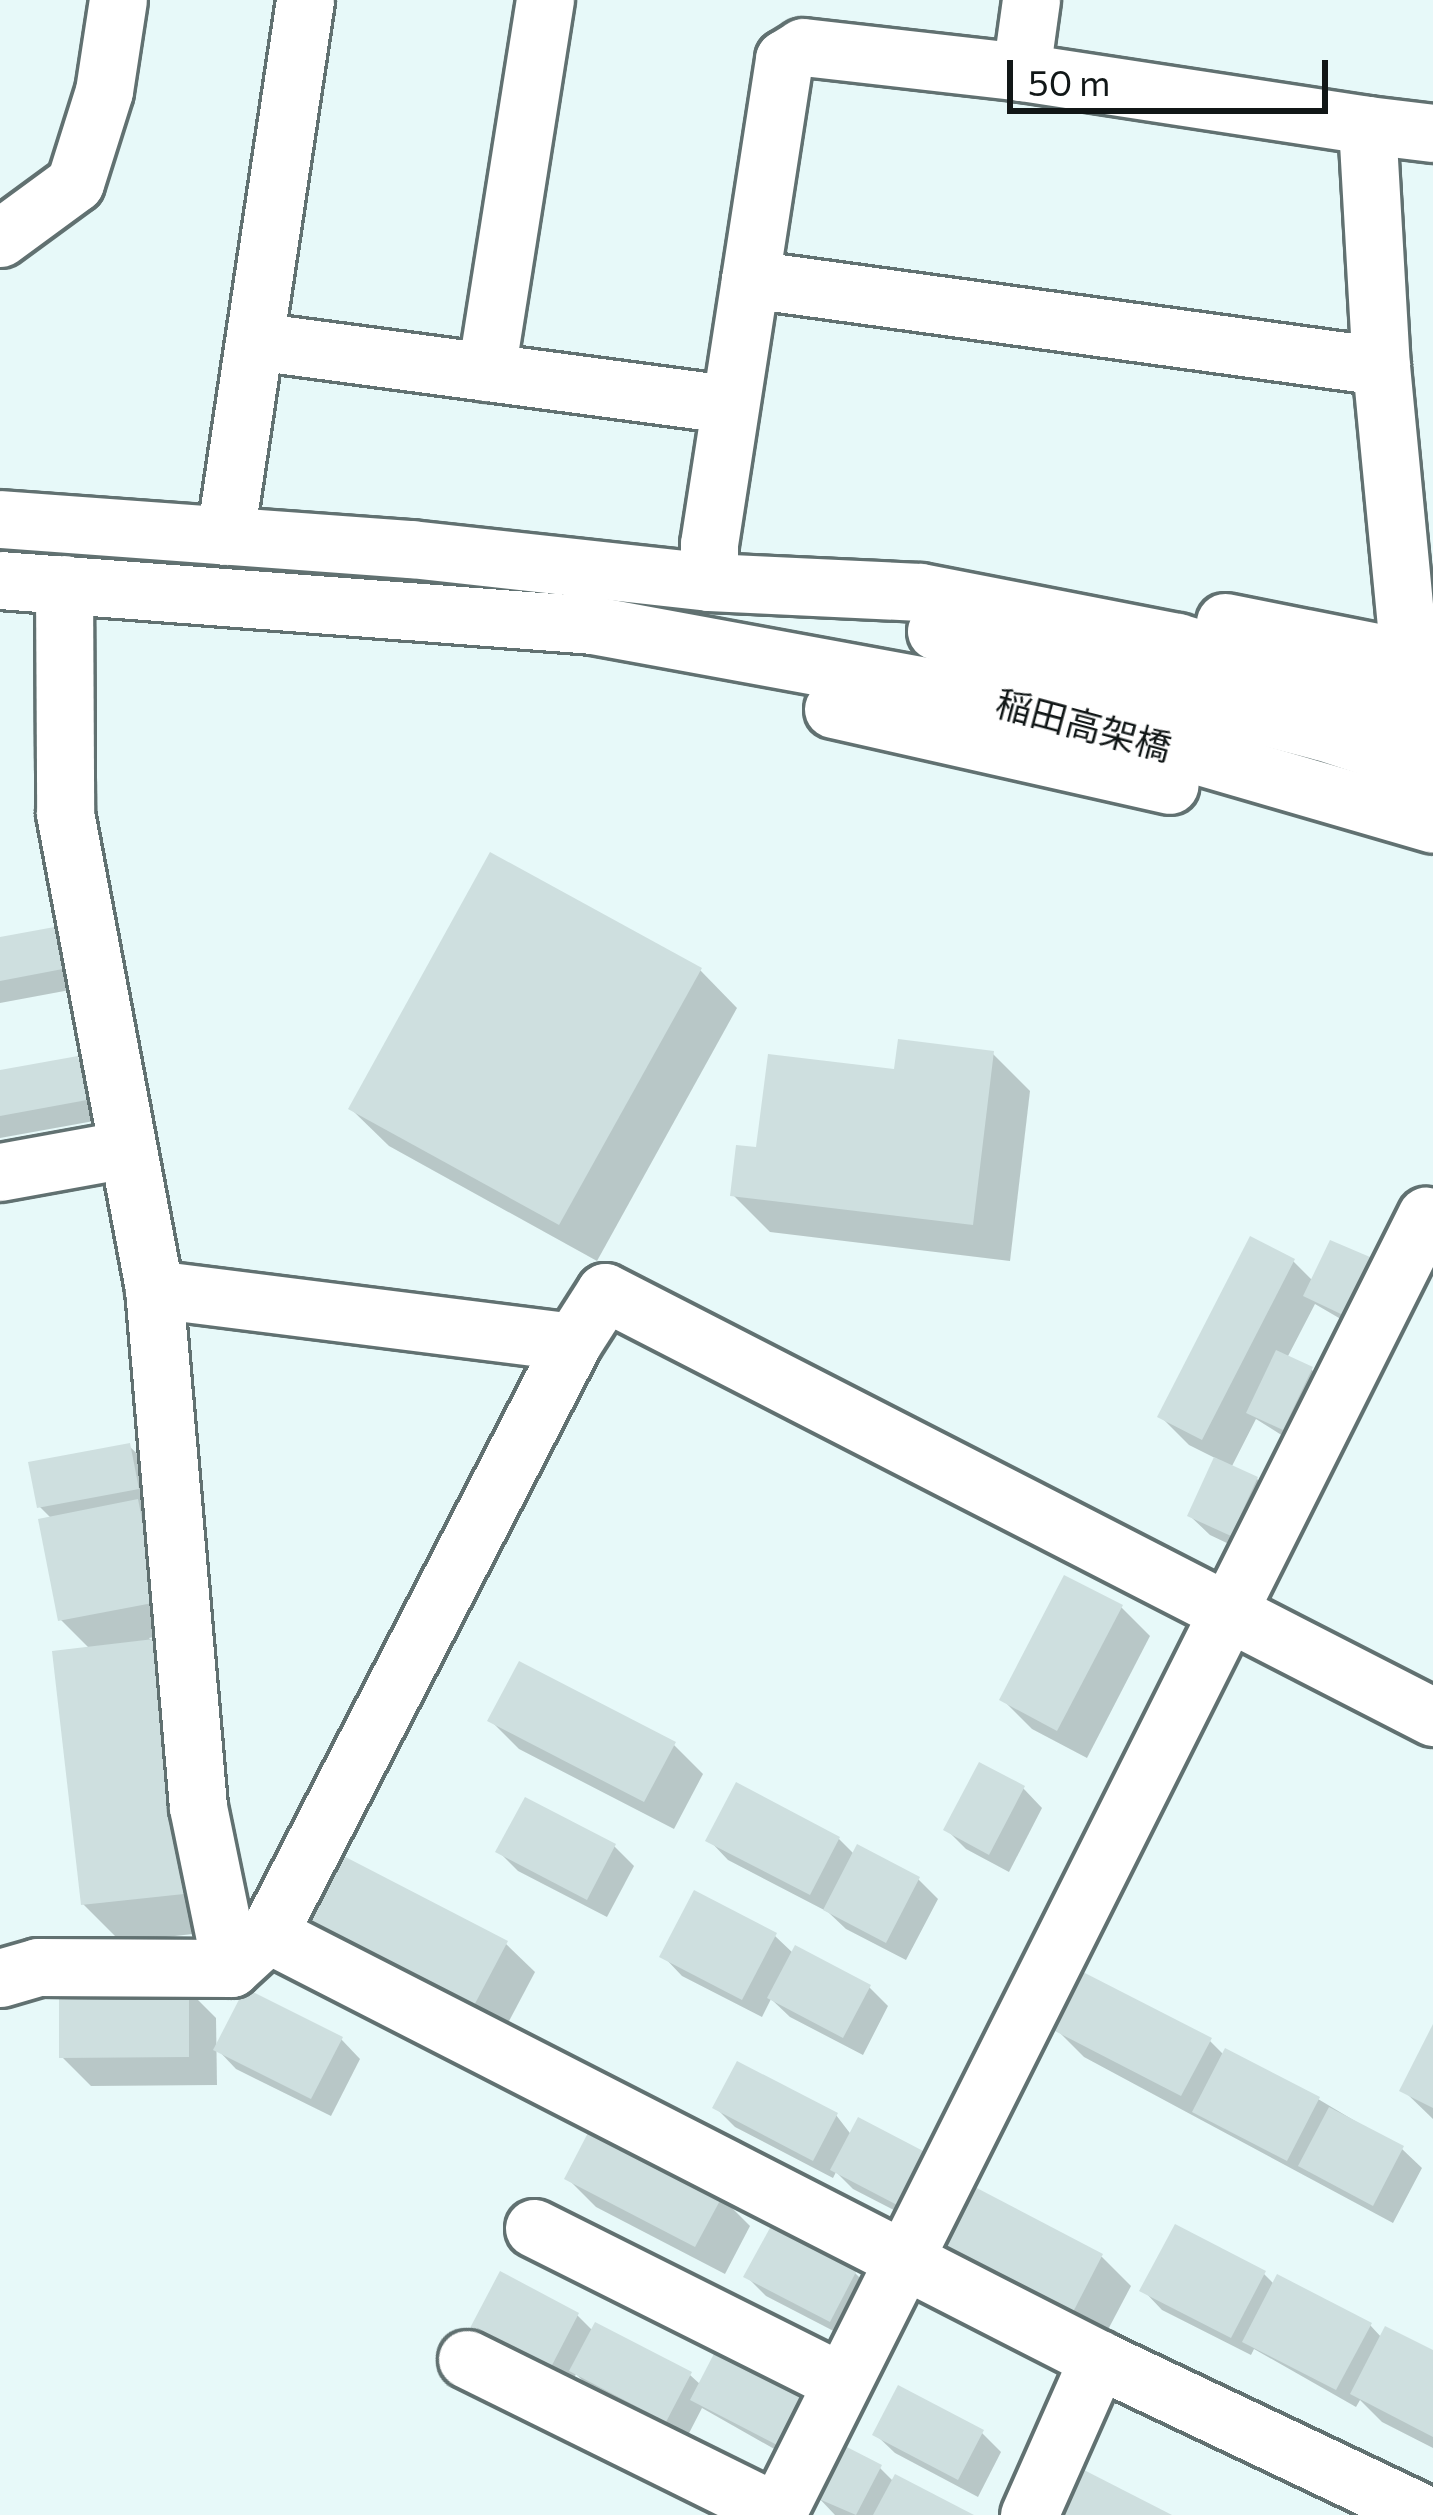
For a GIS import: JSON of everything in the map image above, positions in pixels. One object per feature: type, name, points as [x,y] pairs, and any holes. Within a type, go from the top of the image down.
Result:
[{"type":"street","points":[[0,238],[75,183],[104,91],[118,0]]},
{"type":"street","points":[[228,519],[305,0]]},
{"type":"street","points":[[486,372],[545,0]]},
{"type":"street","points":[[1021,72],[1031,0]]},
{"type":"street","points":[[709,563],[784,59],[803,47],[1021,72],[1433,133]]},
{"type":"street","points":[[709,563],[939,561],[1421,659],[1382,366],[1367,125]]},
{"type":"street","points":[[750,279],[1382,366]]},
{"type":"street","points":[[255,340],[730,404]]},
{"type":"street","points":[[0,519],[228,519],[709,563],[920,592],[1177,642],[1433,719]]},
{"type":"street","name":"稲田高架橋","points":[[709,563],[902,622],[1321,731],[1433,768]]},
{"type":"street","points":[[0,580],[442,613],[658,673],[1005,745],[1273,810],[1433,861]]},
{"type":"street","points":[[64,584],[65,813],[154,1289],[198,1807],[249,1951]]},
{"type":"street","name":"稲田高架橋","points":[[442,613],[592,625],[1014,702],[1433,824]]},
{"type":"street","points":[[0,1172],[126,1149]]},
{"type":"street","points":[[466,2360],[777,2513],[1426,1216]]},
{"type":"street","points":[[154,1289],[574,1342]]},
{"type":"street","points":[[249,1951],[605,1292],[1433,1717]]},
{"type":"street","points":[[0,1978],[38,1967],[249,1951],[904,2257],[1098,2359],[1427,2515]]},
{"type":"street","points":[[534,2228],[842,2382]]},
{"type":"street","points":[[1029,2515],[1098,2359]]},
{"type":"building","points":[[490,852],[702,968],[559,1225],[348,1109]]},
{"type":"building","points":[[60,926],[68,968],[0,981],[0,937]]},
{"type":"building","points":[[898,1039],[994,1051],[973,1225],[730,1196],[736,1145],[756,1147],[768,1054],[894,1069]]},
{"type":"building","points":[[78,1056],[87,1100],[0,1116],[0,1070]]},
{"type":"building","points":[[1250,1236],[1295,1259],[1202,1440],[1157,1417]]},
{"type":"building","points":[[1330,1240],[1370,1257],[1343,1315],[1303,1296]]},
{"type":"building","points":[[1276,1350],[1313,1367],[1283,1430],[1246,1413]]},
{"type":"building","points":[[130,1443],[139,1489],[37,1508],[28,1462]]},
{"type":"building","points":[[1214,1457],[1258,1477],[1231,1536],[1187,1516]]},
{"type":"building","points":[[138,1499],[158,1602],[58,1621],[38,1519]]},
{"type":"building","points":[[1064,1575],[1123,1605],[1057,1731],[999,1700]]},
{"type":"building","points":[[154,1639],[184,1894],[81,1905],[52,1651]]},
{"type":"building","points":[[519,1661],[676,1742],[644,1802],[487,1721]]},
{"type":"building","points":[[979,1762],[1025,1786],[989,1855],[943,1830]]},
{"type":"building","points":[[736,1782],[840,1837],[810,1895],[705,1841]]},
{"type":"building","points":[[525,1797],[616,1844],[587,1900],[495,1852]]},
{"type":"building","points":[[857,1844],[920,1877],[886,1943],[823,1910]]},
{"type":"building","points":[[332,1850],[508,1941],[469,2015],[294,1925]]},
{"type":"building","points":[[694,1890],[777,1933],[742,2000],[659,1957]]},
{"type":"building","points":[[795,1945],[871,1985],[843,2038],[767,1998]]},
{"type":"building","points":[[1081,1971],[1212,2038],[1181,2096],[1051,2029]]},
{"type":"building","points":[[189,1986],[189,2057],[59,2058],[59,1988]]},
{"type":"building","points":[[245,1988],[343,2037],[311,2099],[213,2050]]},
{"type":"building","points":[[1433,2024],[1433,2108],[1399,2091]]},
{"type":"building","points":[[1225,2048],[1320,2097],[1287,2161],[1192,2112]]},
{"type":"building","points":[[737,2061],[838,2113],[813,2161],[712,2108]]},
{"type":"building","points":[[1329,2107],[1404,2146],[1373,2206],[1298,2166]]},
{"type":"building","points":[[858,2117],[927,2153],[899,2206],[830,2170]]},
{"type":"building","points":[[591,2127],[723,2195],[695,2247],[564,2179]]},
{"type":"building","points":[[973,2186],[1103,2254],[1072,2314],[941,2246]]},
{"type":"building","points":[[1175,2224],[1266,2271],[1231,2338],[1139,2291]]},
{"type":"building","points":[[771,2226],[857,2270],[830,2322],[743,2277]]},
{"type":"building","points":[[500,2271],[579,2313],[550,2369],[470,2328]]},
{"type":"building","points":[[1277,2274],[1372,2323],[1336,2390],[1242,2342]]},
{"type":"building","points":[[595,2322],[692,2372],[666,2422],[569,2371]]},
{"type":"building","points":[[1385,2326],[1433,2350],[1433,2437],[1350,2394]]},
{"type":"building","points":[[718,2346],[808,2392],[779,2446],[690,2400]]},
{"type":"building","points":[[898,2385],[984,2430],[958,2480],[872,2435]]},
{"type":"building","points":[[839,2443],[882,2465],[856,2515],[812,2496]]},
{"type":"building","points":[[1084,2470],[1172,2515],[1060,2515]]},
{"type":"building","points":[[895,2474],[974,2515],[873,2515]]}]
